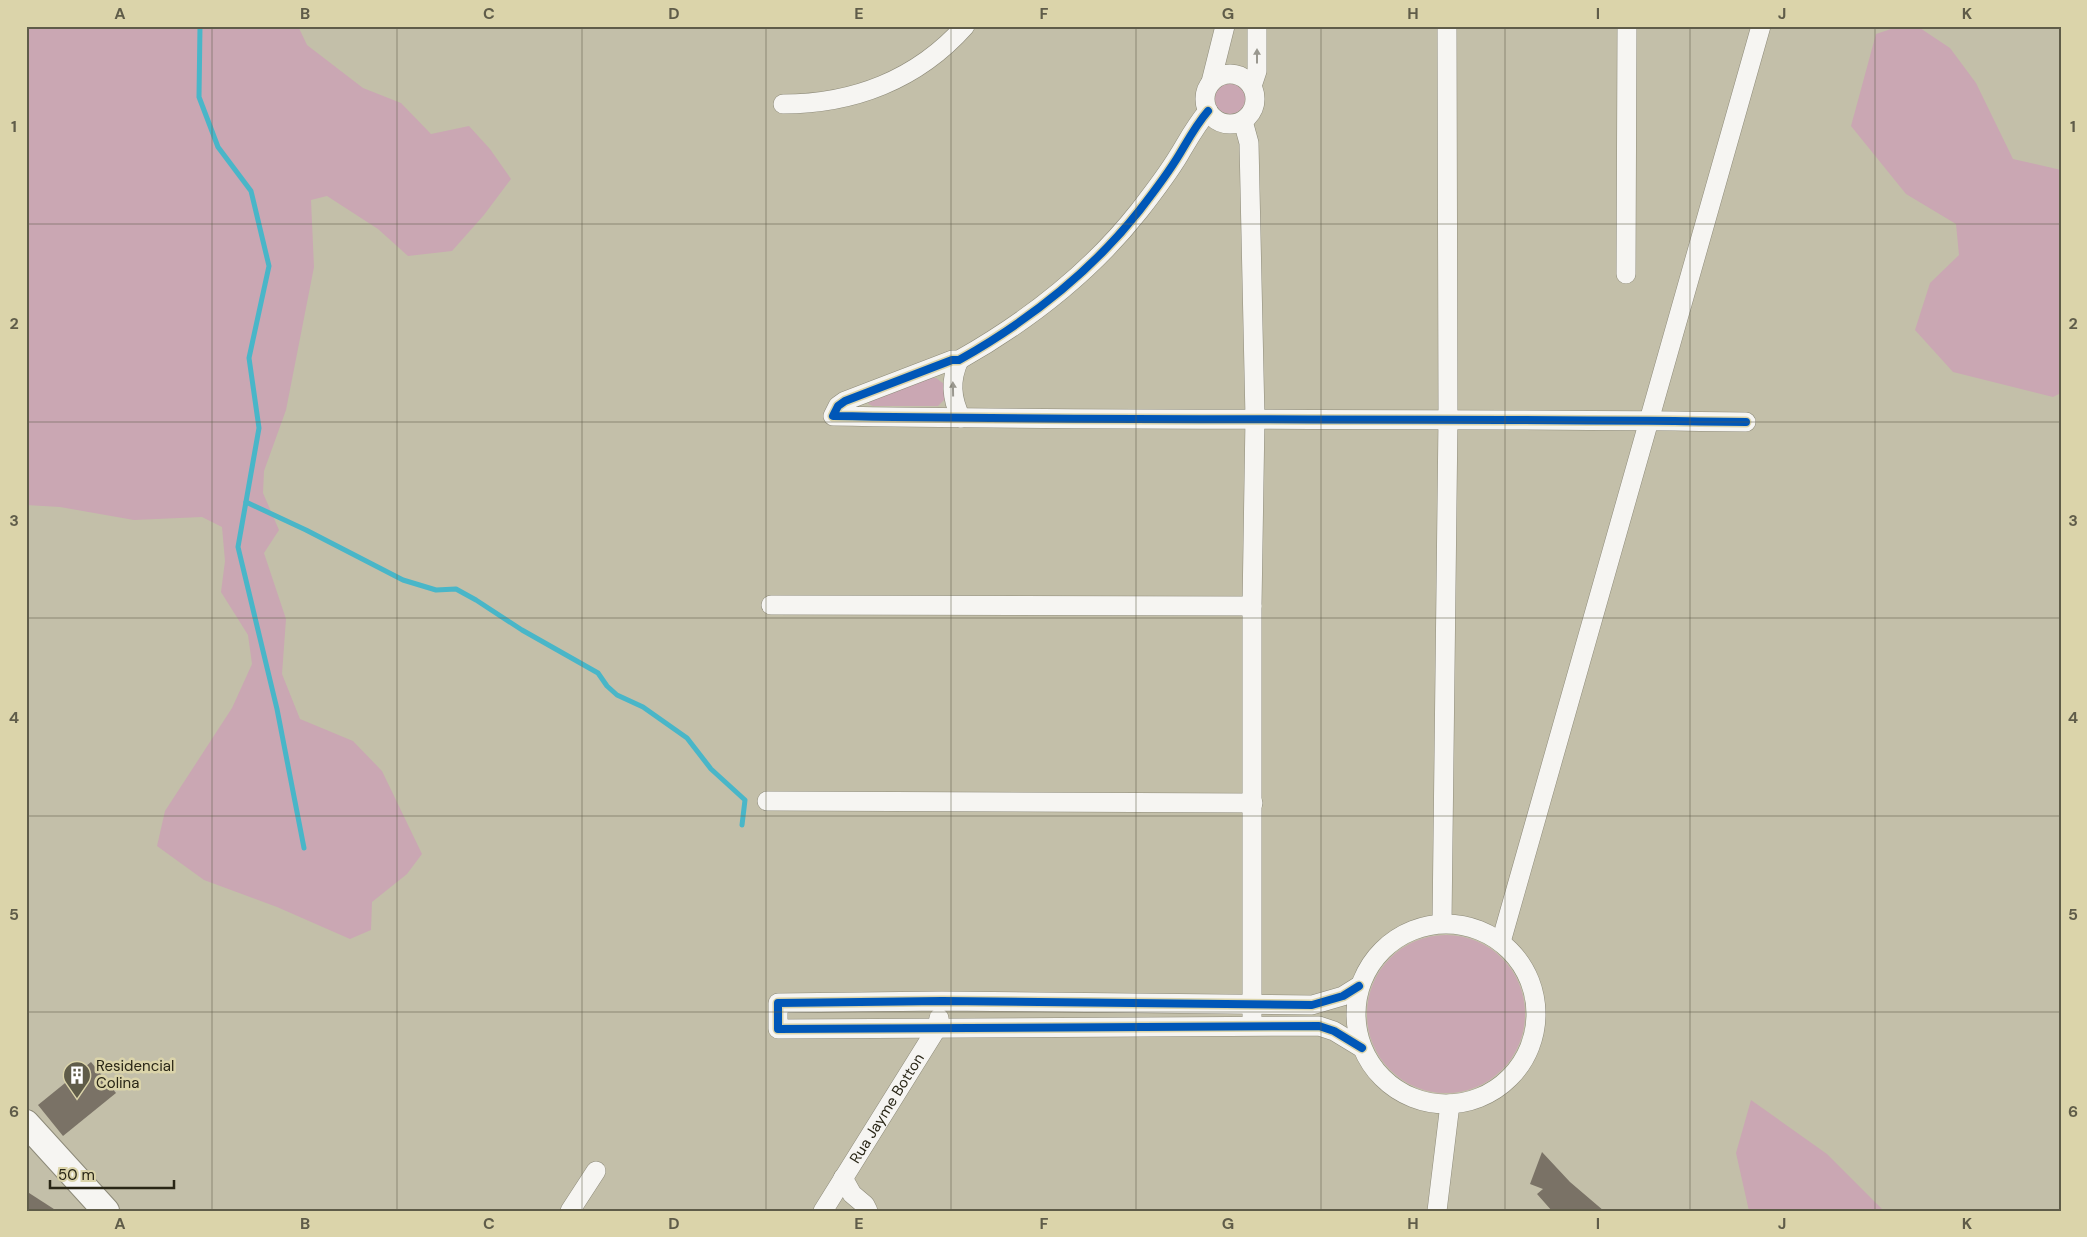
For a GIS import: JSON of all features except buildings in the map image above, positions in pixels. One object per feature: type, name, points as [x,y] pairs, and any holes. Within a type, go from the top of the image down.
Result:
[{"type":"street","points":[[783,104],[831,101],[877,89],[920,67],[939,52],[965,26]]},
{"type":"street","points":[[1211,82],[1224,74],[1233,73],[1247,80],[1252,86],[1256,101],[1254,109],[1243,121],[1235,124],[1220,122],[1208,111],[1205,96],[1211,82],[1225,26]]},
{"type":"street","points":[[1252,86],[1257,71],[1257,26]]},
{"type":"street","points":[[1442,923],[1448,419],[1447,26]]},
{"type":"street","points":[[1626,274],[1627,26]]},
{"type":"street","points":[[1501,942],[1762,26]]},
{"type":"street","points":[[1208,111],[1196,125],[1174,162],[1139,212],[1093,262],[1062,290],[1016,326],[959,360],[952,360],[845,401],[838,406],[833,416],[1746,422]]},
{"type":"street","points":[[1243,121],[1248,143],[1255,418],[1252,606],[1254,1005],[1251,1026]]},
{"type":"street","points":[[959,360],[952,387],[953,398],[961,418]]},
{"type":"street","points":[[771,605],[1252,606]]},
{"type":"street","points":[[767,801],[1253,803]]},
{"type":"street","points":[[1442,923],[1473,928],[1501,942],[1522,965],[1534,994],[1536,1018],[1532,1041],[1518,1069],[1495,1090],[1466,1102],[1450,1104],[1419,1100],[1391,1086],[1369,1062],[1362,1048],[1355,1018],[1359,986],[1374,958],[1397,937],[1426,925],[1442,923]]},
{"type":"street","points":[[1359,986],[1342,996],[1312,1005],[942,1001],[778,1003],[778,1029],[1319,1026],[1334,1030],[1362,1048]]},
{"type":"street","name":"Rua Jayme Botton","points":[[823,1211],[938,1028],[942,1001]]},
{"type":"street","points":[[1437,1211],[1450,1104]]},
{"type":"street","points":[[26,1123],[99,1208]]},
{"type":"street","points":[[570,1211],[596,1171]]},
{"type":"street","points":[[843,1178],[852,1194],[865,1205],[868,1211]]},
{"type":"shaded area","points":[[26,26],[298,26],[307,45],[363,88],[401,103],[431,134],[469,126],[490,149],[511,179],[484,215],[452,251],[408,256],[378,229],[327,196],[311,200],[314,267],[286,410],[264,471],[263,493],[279,530],[264,553],[286,619],[282,674],[300,719],[353,741],[382,771],[422,854],[407,874],[372,902],[371,930],[350,939],[277,907],[204,880],[157,846],[165,811],[232,708],[252,664],[248,635],[221,592],[225,561],[222,527],[202,517],[134,520],[60,507],[26,505]]},
{"type":"shaded area","points":[[1900,26],[1917,26],[1950,48],[1976,83],[2013,159],[2061,170],[2061,393],[2053,397],[1953,372],[1915,330],[1930,283],[1959,255],[1956,224],[1906,194],[1851,126],[1876,34]]},
{"type":"shaded area","points":[[1230,84],[1241,88],[1245,99],[1241,110],[1230,114],[1219,110],[1215,99],[1219,88]]},
{"type":"shaded area","points":[[931,378],[936,378],[944,384],[945,399],[938,406],[873,406],[868,404],[871,401]]},
{"type":"shaded area","points":[[1454,935],[1469,938],[1483,944],[1502,958],[1512,970],[1522,991],[1525,1014],[1522,1037],[1512,1058],[1502,1070],[1490,1080],[1469,1090],[1454,1093],[1438,1093],[1423,1090],[1402,1080],[1380,1058],[1368,1029],[1367,1006],[1370,991],[1380,970],[1402,948],[1431,936]]},
{"type":"shaded area","points":[[1751,1100],[1827,1154],[1884,1211],[1749,1211],[1736,1153]]},
{"type":"waterway","points":[[200,26],[199,97],[218,147],[251,191],[269,266],[249,358],[259,428],[238,547],[277,709],[304,848]]},
{"type":"waterway","points":[[246,502],[306,530],[403,580],[436,590],[456,589],[522,630],[598,673],[607,686],[617,695],[643,707],[687,738],[711,769],[745,800],[742,825]]},
{"type":"cycle path","points":[[1208,111],[1165,177],[1120,234],[1079,275],[1056,294],[1009,329],[959,360],[952,360],[845,401],[838,406],[833,416],[1061,419],[1746,422]]},
{"type":"cycle path","points":[[1359,986],[1343,996],[1312,1005],[942,1001],[778,1003],[778,1029],[1319,1026],[1334,1031],[1362,1048]]},
{"type":"place","name":"Residencial Colina","points":[[77,1099]]}]
